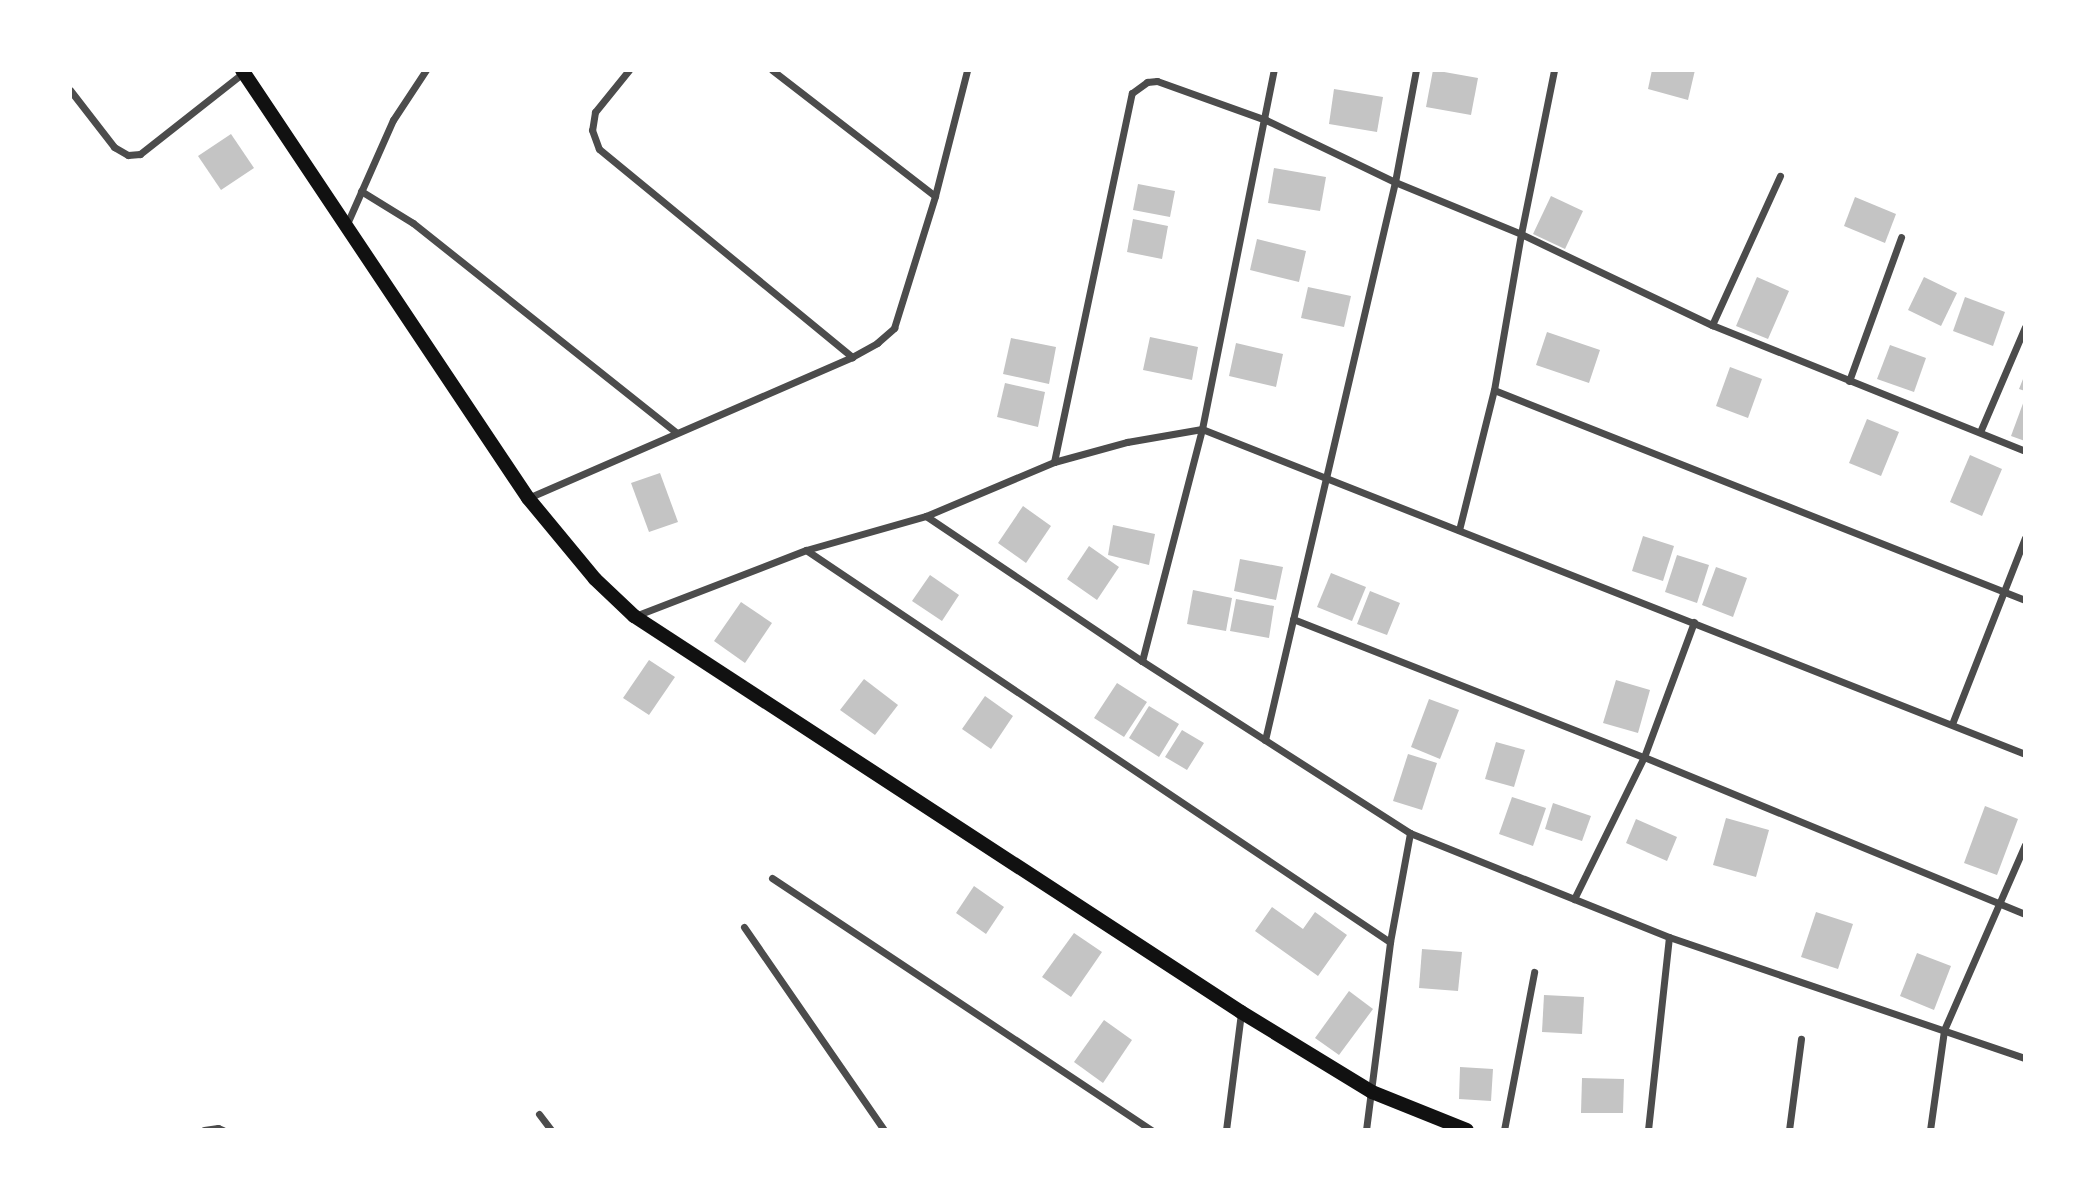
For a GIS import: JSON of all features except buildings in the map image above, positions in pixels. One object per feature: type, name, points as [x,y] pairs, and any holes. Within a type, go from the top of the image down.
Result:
[{"type":"main road","points":[[244,71],[345,227],[528,498],[594,579],[634,616],[1241,1012],[1372,1092],[1467,1130]]},
{"type":"street","points":[[345,227],[393,120],[426,70]]},
{"type":"street","points":[[629,70],[595,112],[592,130],[599,149],[852,357]]},
{"type":"street","points":[[772,70],[935,196]]},
{"type":"street","points":[[528,498],[852,357],[877,343],[894,328],[935,196],[967,70]]},
{"type":"street","points":[[1142,661],[1202,429],[1274,70]]},
{"type":"street","points":[[1265,740],[1395,182],[1416,70]]},
{"type":"street","points":[[1459,530],[1494,390],[1521,234],[1554,70]]},
{"type":"street","points":[[70,90],[114,147],[128,155],[140,154],[244,71]]},
{"type":"street","points":[[1054,462],[1132,93],[1147,82],[1157,81],[1266,120],[1395,182],[1521,234],[1712,325],[2025,451]]},
{"type":"street","points":[[1712,325],[1780,176]]},
{"type":"street","points":[[361,191],[413,223],[676,432]]},
{"type":"street","points":[[1849,381],[1900,237]]},
{"type":"street","points":[[1980,432],[2025,327]]},
{"type":"street","points":[[1494,390],[2025,600]]},
{"type":"street","points":[[634,616],[806,550],[926,516],[1054,462],[1127,442],[1202,429],[2025,754]]},
{"type":"street","points":[[926,516],[1142,661],[1410,833],[1669,937],[2025,1058]]},
{"type":"street","points":[[1952,724],[2025,538]]},
{"type":"street","points":[[806,550],[1390,942]]},
{"type":"street","points":[[1293,619],[1644,757],[2025,914]]},
{"type":"street","points":[[1574,899],[1644,757],[1694,622]]},
{"type":"street","points":[[1366,1130],[1390,942],[1410,833]]},
{"type":"street","points":[[1930,1130],[1944,1030],[2025,845]]},
{"type":"street","points":[[772,878],[1152,1130]]},
{"type":"street","points":[[744,927],[884,1130]]},
{"type":"street","points":[[1648,1130],[1669,937]]},
{"type":"street","points":[[1504,1130],[1534,972]]},
{"type":"street","points":[[1226,1130],[1241,1012]]},
{"type":"street","points":[[1789,1130],[1801,1040]]},
{"type":"street","points":[[539,1114],[551,1130]]},
{"type":"street","points":[[204,1130],[223,1130]]}]
